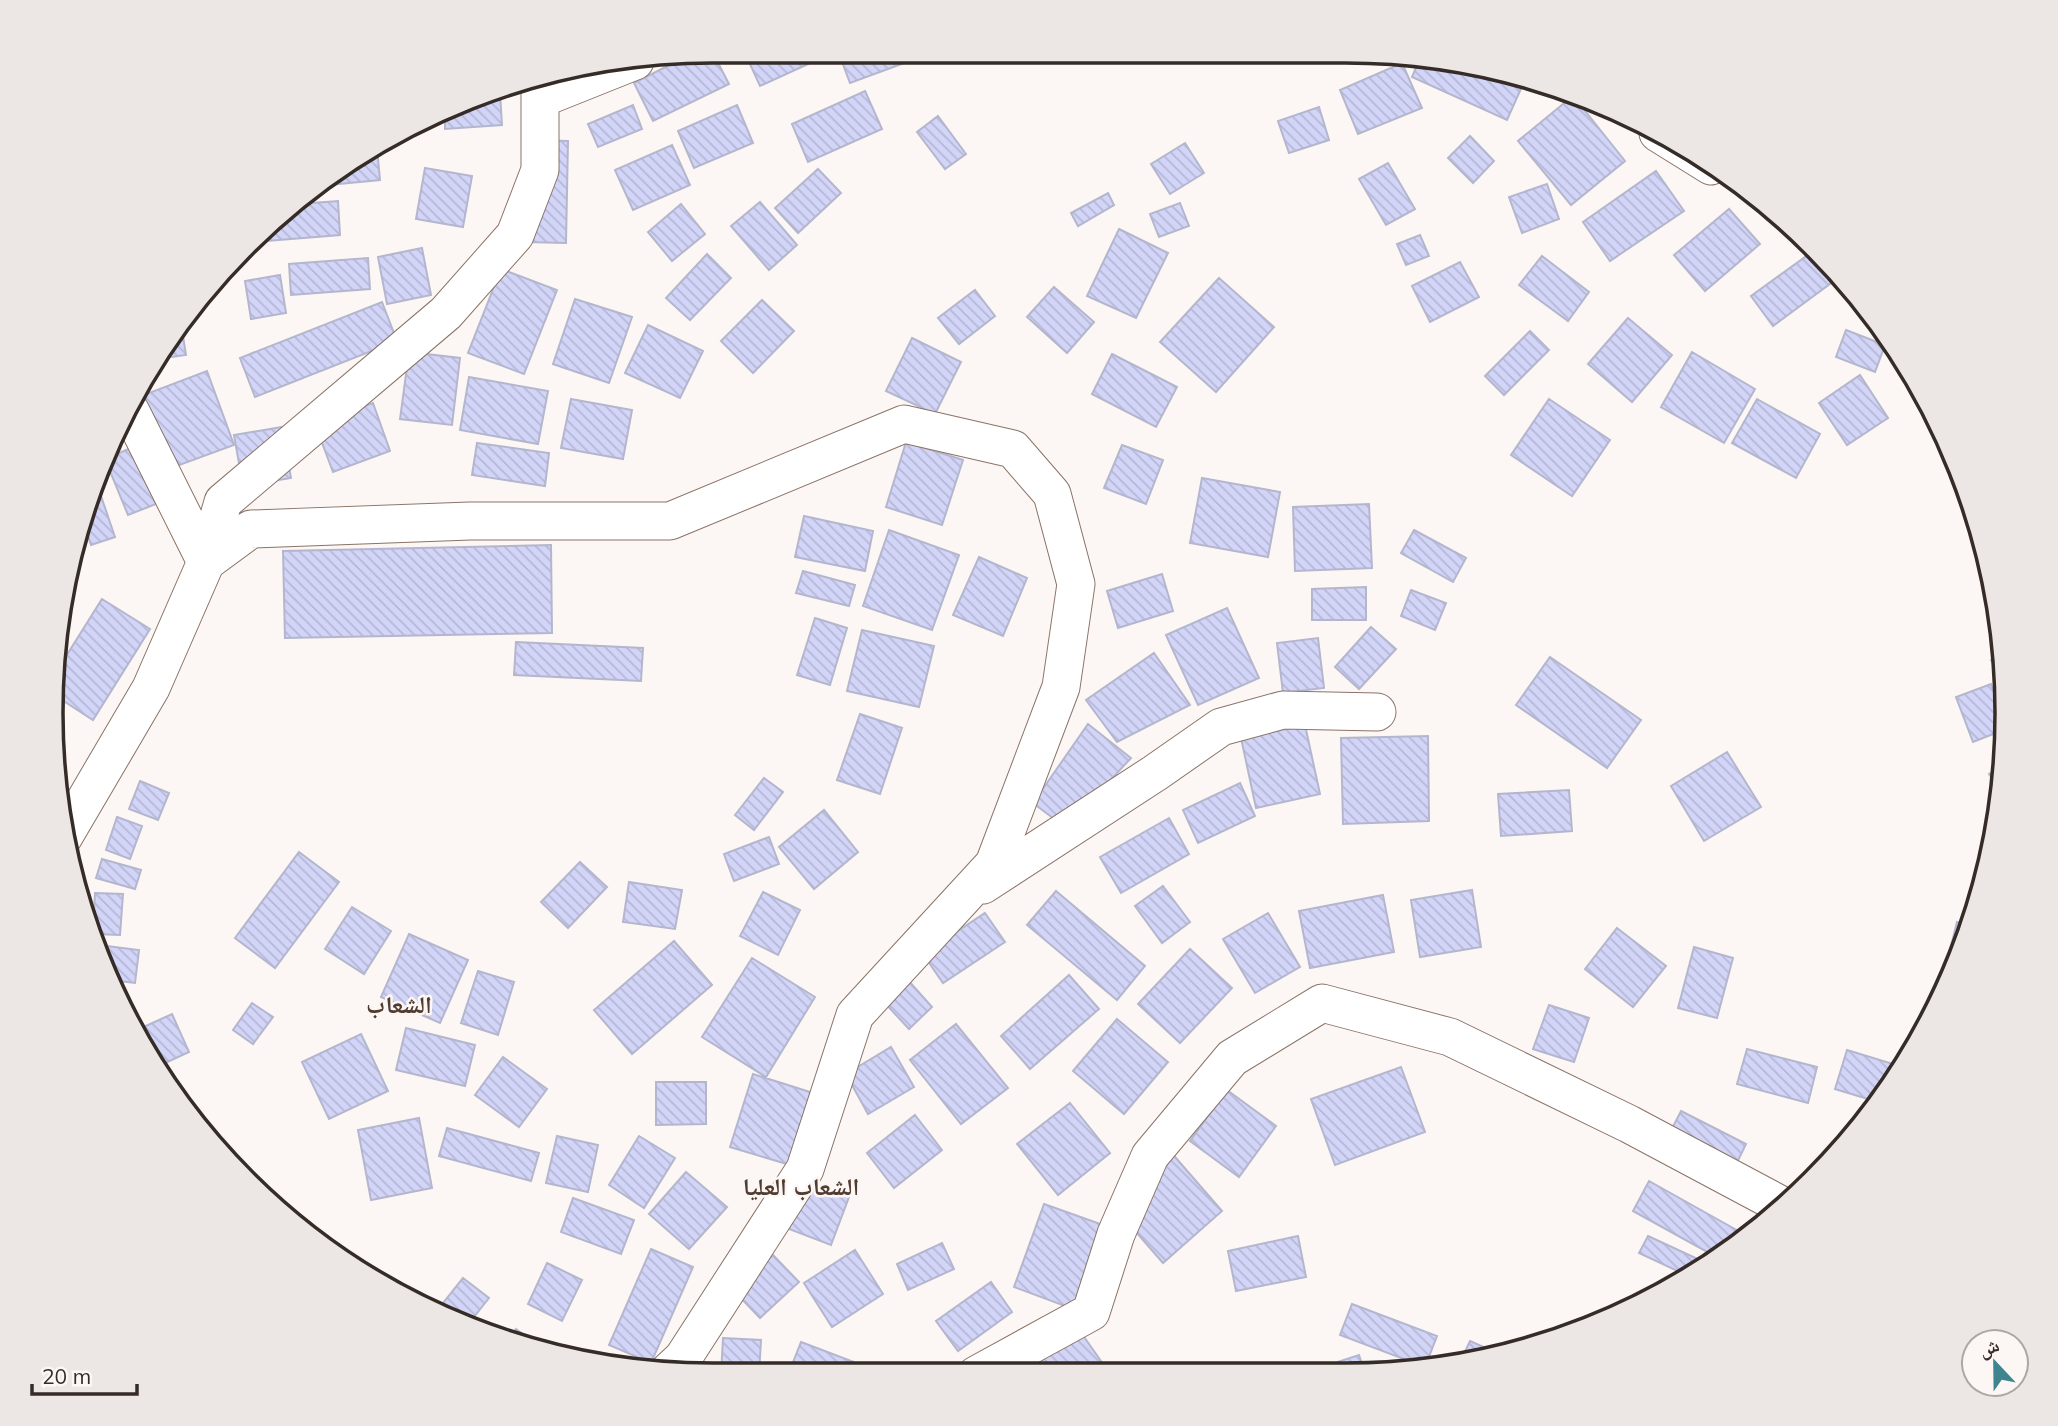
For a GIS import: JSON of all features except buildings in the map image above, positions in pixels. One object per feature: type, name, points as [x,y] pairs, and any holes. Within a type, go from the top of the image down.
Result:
[{"type":"street","points":[[72,822],[151,688],[206,562],[223,502],[446,313],[515,236],[540,170],[540,86]]},
{"type":"street","points":[[134,418],[206,562]]},
{"type":"street","points":[[206,562],[251,529],[470,521],[670,521],[904,424],[1013,449],[1052,494],[1076,584],[1061,687],[994,864],[855,1015],[805,1169],[678,1362]]},
{"type":"street","points":[[962,898],[1221,727],[1283,710],[1377,712]]},
{"type":"street","points":[[997,1363],[1091,1312],[1116,1234],[1150,1156],[1233,1058],[1322,1003],[1450,1037],[1629,1125],[1774,1202]]},
{"type":"district","name":"الشعاب","points":[[399,1005]]},
{"type":"district","name":"الشعاب العليا","points":[[801,1187]]}]
